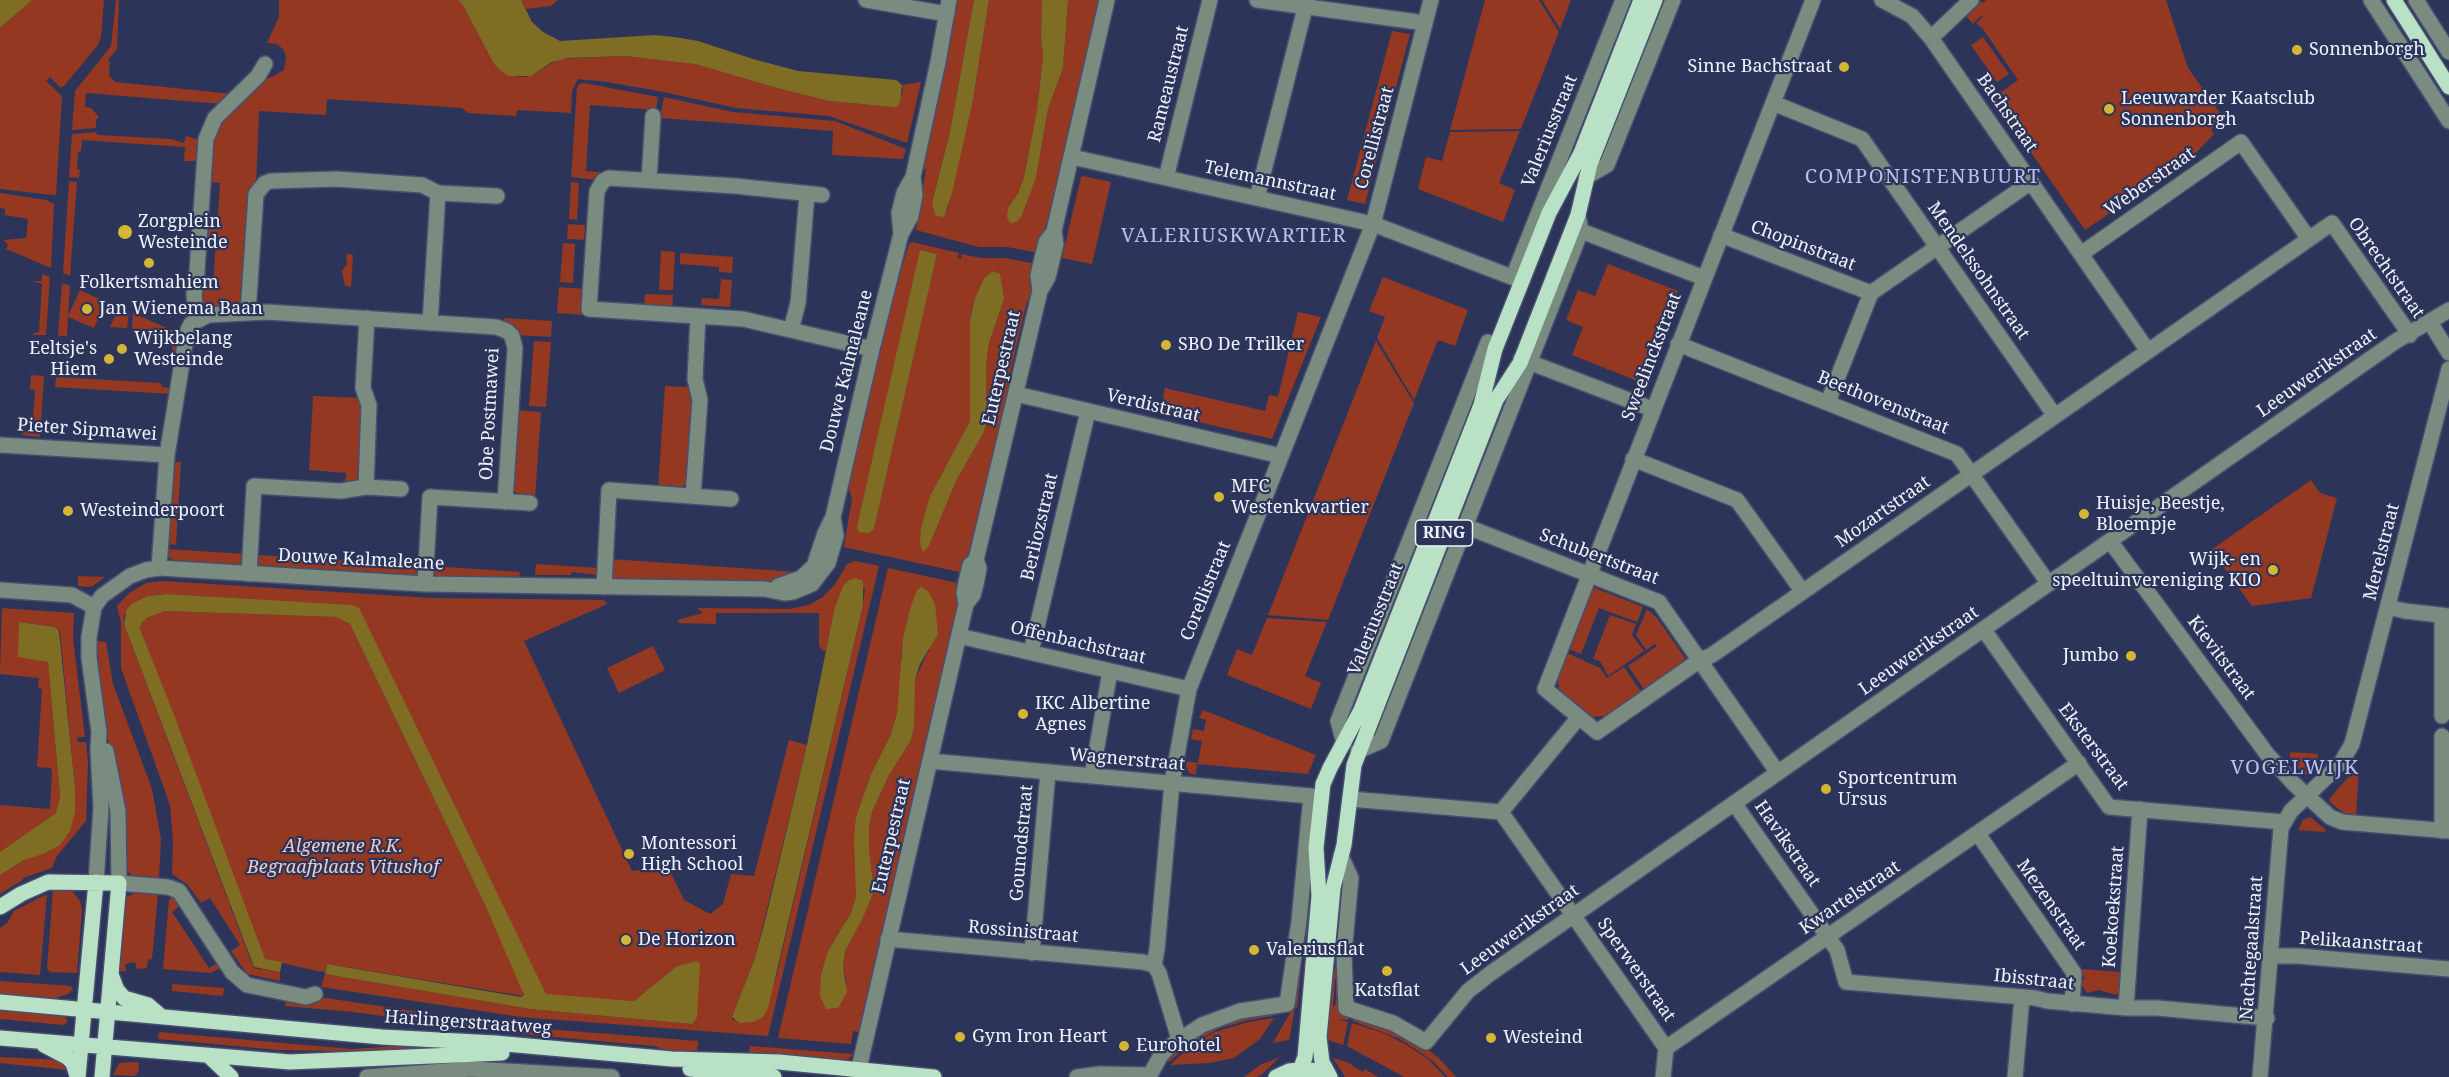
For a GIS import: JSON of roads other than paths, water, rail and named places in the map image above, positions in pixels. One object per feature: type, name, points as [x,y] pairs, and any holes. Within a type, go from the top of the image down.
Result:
[{"type":"main road","name":"Valeriusstraat","points":[[1497,337],[1518,279],[1581,153],[1641,0]]},
{"type":"main road","name":"Valeriusstraat","points":[[1329,1077],[1322,1062],[1319,1037],[1325,969],[1333,888],[1347,825],[1354,765],[1358,751],[1496,400],[1525,360],[1576,231],[1586,177],[1654,0]]},
{"type":"main road","points":[[2394,0],[2449,87]]},
{"type":"main road","name":"Valeriusstraat","points":[[1549,213],[1554,209],[1566,211],[1576,231]]},
{"type":"main road","points":[[1497,337],[1499,350],[1505,361],[1514,363],[1525,360]]},
{"type":"main road","name":"Valeriusstraat","points":[[1288,1074],[1305,1057],[1311,998],[1319,896],[1316,848],[1320,814],[1316,796],[1344,743]]},
{"type":"main road","points":[[1325,780],[1330,776],[1339,778],[1344,782],[1350,797]]},
{"type":"main road","points":[[1320,814],[1322,822],[1330,830],[1342,831],[1347,825]]},
{"type":"main road","points":[[0,907],[21,894],[48,882],[119,883],[102,1077]]},
{"type":"main road","points":[[77,1077],[96,882]]},
{"type":"main road","points":[[49,1006],[70,1000],[88,976]]},
{"type":"main road","points":[[112,977],[117,990],[124,998],[148,1005],[162,1017]]},
{"type":"main road","name":"Harlingerstraatweg","points":[[0,1002],[672,1059],[779,1062],[858,1074],[934,1077]]},
{"type":"main road","name":"Harlingerstraatweg","points":[[0,1038],[208,1056],[313,1062],[494,1053],[588,1059],[774,1077]]},
{"type":"main road","points":[[36,1041],[67,1057],[77,1077]]},
{"type":"main road","points":[[208,1056],[231,1077]]},
{"type":"main road","points":[[1288,1074],[1311,1070],[1329,1077]]},
{"type":"street","points":[[866,0],[948,7]]},
{"type":"street","name":"Euterpestraat","points":[[858,1074],[966,604],[973,595],[976,584],[979,568],[976,560],[1040,291],[1039,268],[1046,242],[1054,231],[1107,0]]},
{"type":"street","name":"Rameaustraat","points":[[1166,178],[1210,0]]},
{"type":"street","points":[[1257,0],[1306,3],[1425,23]]},
{"type":"street","name":"Corellistraat","points":[[1179,1039],[1159,973],[1154,965],[1172,783],[1189,689],[1373,224],[1431,0]]},
{"type":"street","name":"Valeriusstraat","points":[[1518,279],[1623,0]]},
{"type":"street","points":[[1586,177],[1607,165],[1673,0]]},
{"type":"street","name":"Sweelinckstraat","points":[[1579,717],[1545,689],[1813,0]]},
{"type":"street","name":"Bachstraat","points":[[1882,0],[1912,16],[1931,38],[2148,351]]},
{"type":"street","points":[[1931,38],[1971,0]]},
{"type":"street","points":[[2371,0],[2449,121]]},
{"type":"street","points":[[2416,0],[2449,52]]},
{"type":"street","points":[[1257,198],[1306,3]]},
{"type":"street","name":"Douwe Kalmaleane","points":[[94,607],[102,596],[130,576],[159,567],[425,584],[765,589],[784,593],[807,588],[818,580],[828,563],[834,544],[833,517],[901,234],[899,213],[904,193],[913,177],[948,7]]},
{"type":"street","points":[[196,320],[194,293],[206,140],[216,118],[258,76],[265,64]]},
{"type":"street","name":"Mendelssohnstraat","points":[[1773,103],[1862,139],[2055,416]]},
{"type":"street","points":[[649,180],[653,116]]},
{"type":"street","name":"Weberstraat","points":[[2081,254],[2241,142],[2309,239]]},
{"type":"street","name":"Telemannstraat","points":[[1072,157],[1373,224],[1518,279]]},
{"type":"street","points":[[791,330],[798,303],[814,194],[616,177],[609,178],[599,186],[589,309],[743,319],[791,330],[872,348]]},
{"type":"street","points":[[248,313],[256,194],[265,183],[336,179],[422,185],[438,193],[497,196]]},
{"type":"street","points":[[1828,402],[1871,293],[2031,182]]},
{"type":"street","points":[[167,455],[187,332],[196,320],[208,315],[267,312],[430,323],[438,193]]},
{"type":"street","name":"Obrechtstraat","points":[[2309,239],[2332,223],[2410,335]]},
{"type":"street","points":[[1576,231],[1704,278]]},
{"type":"street","name":"Chopinstraat","points":[[1721,235],[1871,293]]},
{"type":"street","name":"Mozartstraat","points":[[1579,717],[1597,732],[1803,592],[2309,239]]},
{"type":"street","name":"Leeuwerikstraat","points":[[1426,1042],[1474,985],[2396,341],[2410,335],[2449,310]]},
{"type":"street","points":[[693,496],[700,400],[695,379],[698,315]]},
{"type":"street","points":[[366,487],[369,405],[363,388],[367,318]]},
{"type":"street","points":[[2430,322],[2449,353]]},
{"type":"street","name":"Obe Postmawei","points":[[430,323],[496,327],[507,331],[512,336],[515,348],[505,502]]},
{"type":"street","name":"Valeriusstraat","points":[[1344,743],[1338,721],[1497,337]]},
{"type":"street","name":"Beethovenstraat","points":[[1678,344],[1957,454],[2049,584]]},
{"type":"street","points":[[1525,360],[1652,409]]},
{"type":"street","name":"Valeriusstraat","points":[[1358,751],[1381,741],[1465,526],[1525,360]]},
{"type":"street","name":"Merelstraat","points":[[2306,795],[2341,763],[2352,744],[2446,396],[2449,369]]},
{"type":"street","name":"Verdistraat","points":[[1016,394],[1281,456]]},
{"type":"street","name":"Berliozstraat","points":[[1031,652],[1088,411]]},
{"type":"street","name":"Pieter Sipmawei","points":[[0,445],[167,455],[159,567]]},
{"type":"street","points":[[1633,459],[1737,500],[1803,592]]},
{"type":"street","points":[[249,573],[254,486],[340,491],[366,487],[401,489]]},
{"type":"street","points":[[604,587],[609,490],[731,499]]},
{"type":"street","name":"Obe Postmawei","points":[[425,584],[430,497],[530,503]]},
{"type":"street","name":"Schubertstraat","points":[[1465,526],[1659,602],[1778,773]]},
{"type":"street","name":"Kievitstraat","points":[[2110,541],[2267,754],[2330,817],[2342,822],[2445,831]]},
{"type":"street","points":[[0,590],[72,595],[94,607],[89,646],[99,732],[101,808],[96,882]]},
{"type":"street","points":[[2388,607],[2446,615],[2442,716]]},
{"type":"street","name":"Eksterstraat","points":[[1984,630],[2109,807],[2283,822]]},
{"type":"street","name":"Offenbachstraat","points":[[959,636],[1189,689]]},
{"type":"street","points":[[1092,776],[1110,671]]},
{"type":"street","points":[[1350,797],[1501,812],[1579,717]]},
{"type":"street","points":[[99,732],[106,749],[118,811],[119,883],[168,887],[179,891],[232,972],[243,983],[259,989],[306,997],[315,994]]},
{"type":"street","points":[[2442,736],[2445,831]]},
{"type":"street","name":"Wagnerstraat","points":[[930,761],[1316,796]]},
{"type":"street","name":"Kwartelstraat","points":[[1666,1048],[2079,764]]},
{"type":"street","name":"Gounodstraat","points":[[1032,952],[1048,772]]},
{"type":"street","points":[[2283,822],[2306,795]]},
{"type":"street","name":"Valeriusstraat","points":[[1179,1039],[1227,1015],[1255,1008],[1287,1004],[1316,796]]},
{"type":"street","name":"Havikstraat","points":[[1734,803],[1828,937]]},
{"type":"street","name":"Koekoekstraat","points":[[2126,1008],[2140,809]]},
{"type":"street","name":"Sperwerstraat","points":[[1501,812],[1573,916],[1585,929],[1666,1048]]},
{"type":"street","name":"Nachtegaalstraat","points":[[2260,1077],[2283,822]]},
{"type":"street","name":"Mezenstraat","points":[[1978,834],[2074,973],[2072,1004]]},
{"type":"street","name":"Valeriusstraat","points":[[1341,856],[1351,878],[1344,952],[1346,1008],[1393,1023],[1426,1042]]},
{"type":"street","name":"Ibisstraat","points":[[1828,937],[1837,950],[1846,982],[2022,997],[2072,1004],[2157,1008],[2266,1018]]},
{"type":"street","name":"Rossinistraat","points":[[888,939],[1143,962],[1154,965]]},
{"type":"street","points":[[1325,969],[1344,952]]},
{"type":"street","name":"Pelikaanstraat","points":[[2271,956],[2449,969]]},
{"type":"street","points":[[2015,1077],[2022,997]]},
{"type":"street","points":[[1077,1077],[1100,1074],[1150,1075],[1161,1055],[1179,1039]]},
{"type":"street","points":[[1663,1077],[1666,1048]]},
{"type":"street","points":[[367,1077],[471,1069],[612,1077]]},
{"type":"place","name":"Sonnenborgh","points":[[2297,50]]},
{"type":"place","name":"Sinne Bachstraat","points":[[1844,67]]},
{"type":"place","name":"Leeuwarder Kaatsclub Sonnenborgh","points":[[2109,109]]},
{"type":"place","name":"Zorgplein Westeinde","points":[[125,232]]},
{"type":"place","name":"Folkertsmahiem","points":[[149,263]]},
{"type":"place","name":"Jan Wienema Baan","points":[[87,309]]},
{"type":"place","name":"SBO De Trilker","points":[[1166,345]]},
{"type":"place","name":"Wijkbelang Westeinde","points":[[122,349]]},
{"type":"place","name":"Eeltsje's Hiem","points":[[109,359]]},
{"type":"place","name":"MFC Westenkwartier","points":[[1219,497]]},
{"type":"place","name":"Westeinderpoort","points":[[68,511]]},
{"type":"place","name":"Huisje, Beestje, Bloempje","points":[[2084,514]]},
{"type":"place","name":"Wijk- en speeltuinvereniging KIO","points":[[2273,570]]},
{"type":"place","name":"Jumbo","points":[[2131,656]]},
{"type":"place","name":"IKC Albertine Agnes","points":[[1023,714]]},
{"type":"place","name":"Sportcentrum Ursus","points":[[1826,789]]},
{"type":"place","name":"Montessori High School","points":[[629,854]]},
{"type":"place","name":"De Horizon","points":[[626,940]]},
{"type":"place","name":"Valeriusflat","points":[[1254,950]]},
{"type":"place","name":"Katsflat","points":[[1387,971]]},
{"type":"place","name":"Gym Iron Heart","points":[[960,1037]]},
{"type":"place","name":"Westeind","points":[[1491,1038]]},
{"type":"place","name":"Eurohotel","points":[[1124,1046]]},
{"type":"district","name":"COMPONISTENBUURT","points":[[1923,177]]},
{"type":"district","name":"VALERIUSKWARTIER","points":[[1234,236]]},
{"type":"district","name":"VOGELWIJK","points":[[2295,768]]},
{"type":"park label","name":"Algemene R.K. Begraafplaats Vitushof","points":[[343,857]]}]
